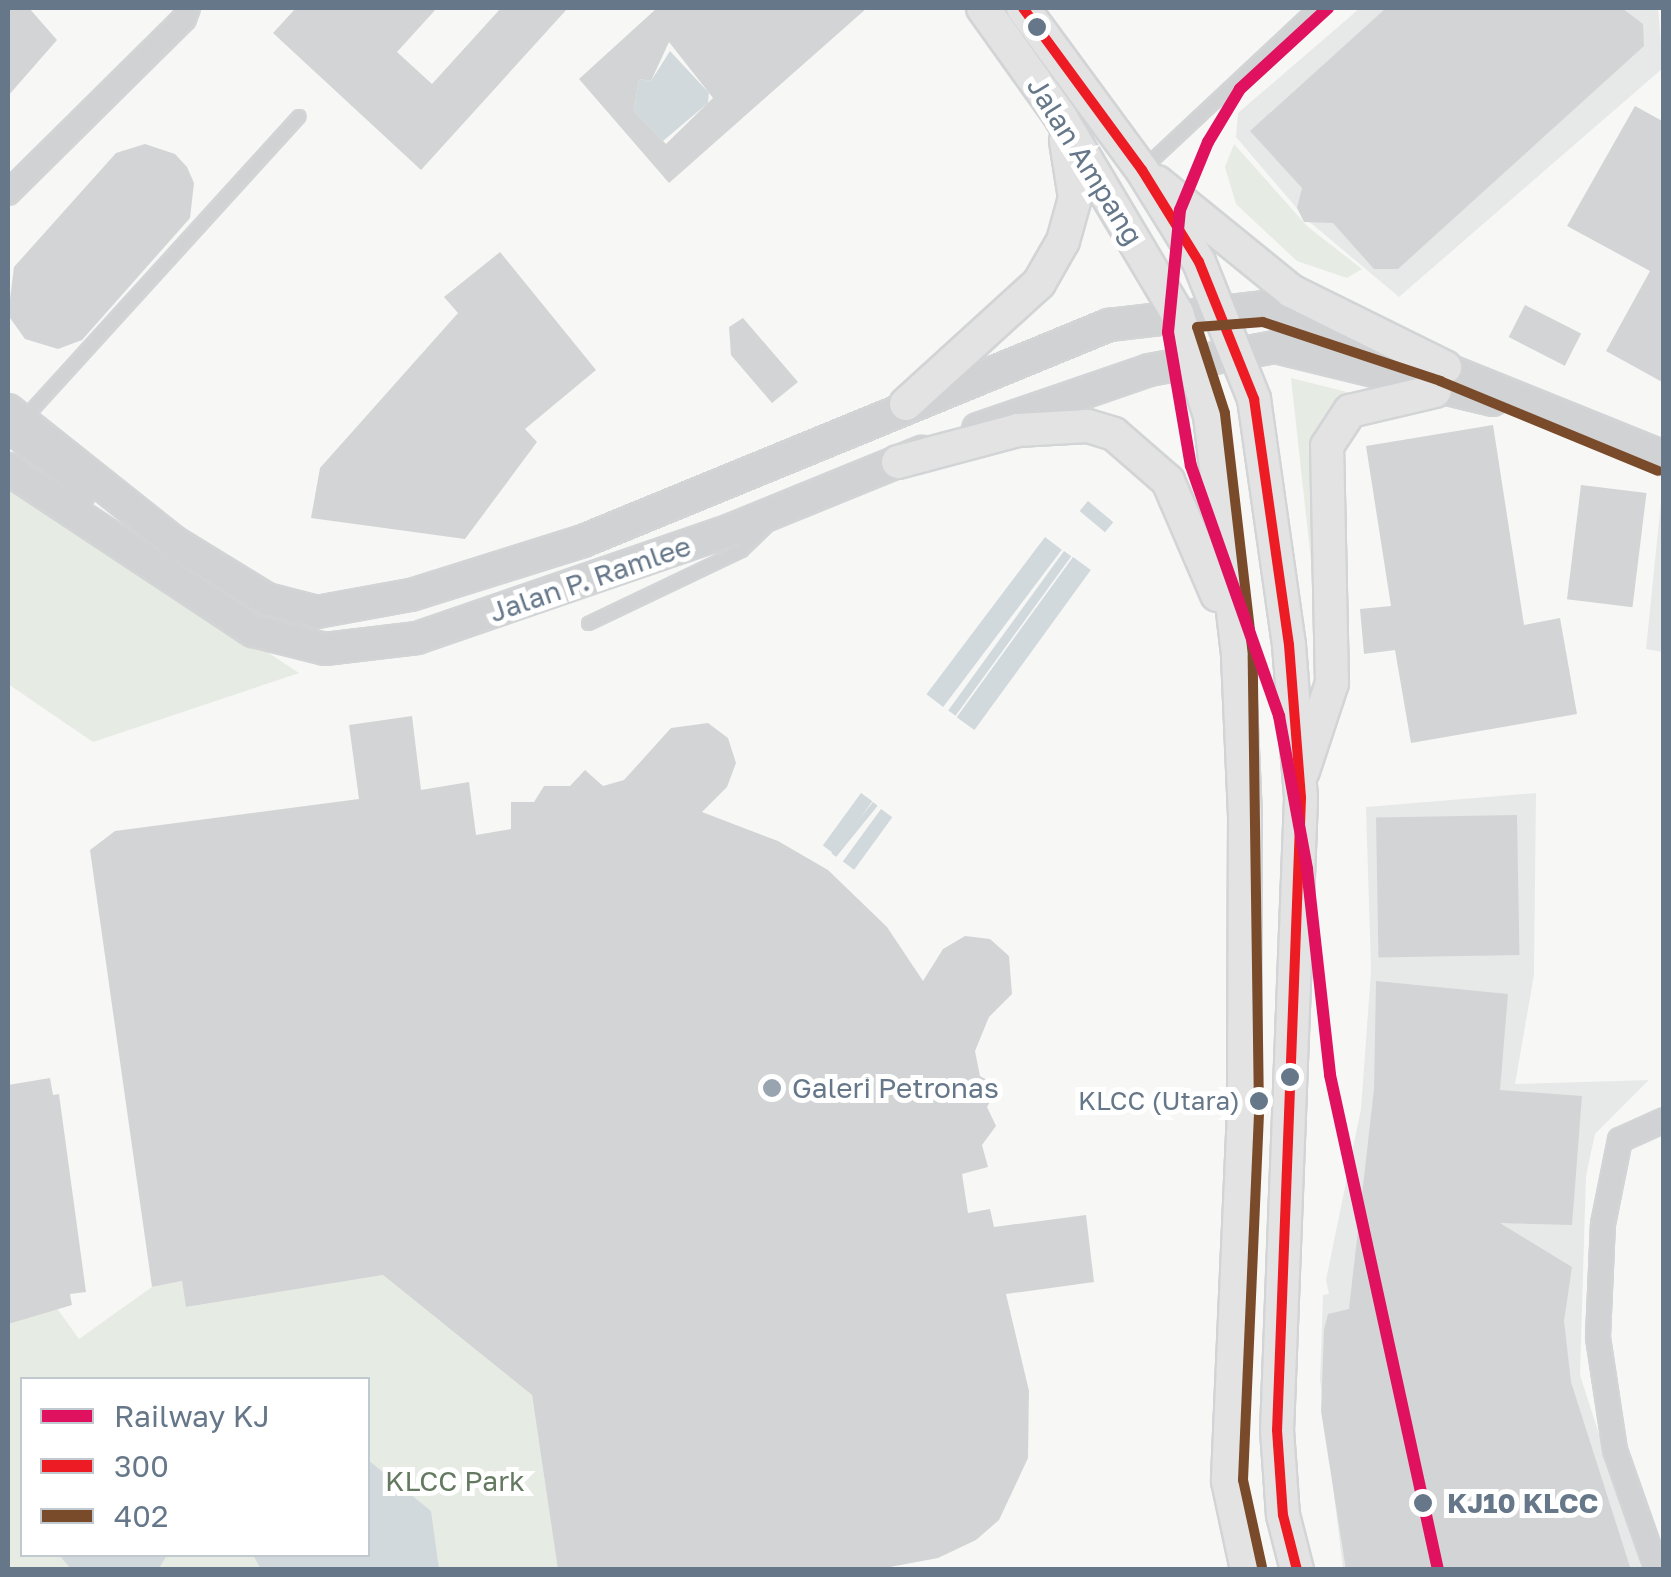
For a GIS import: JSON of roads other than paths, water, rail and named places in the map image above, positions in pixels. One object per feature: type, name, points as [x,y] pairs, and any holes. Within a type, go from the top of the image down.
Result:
[{"type":"main road","name":"Jalan Ampang","points":[[983,8],[1060,116],[1178,313],[1210,416],[1238,656],[1244,1092],[1228,1482],[1247,1570]]},
{"type":"main road","name":"Jalan Ampang","points":[[1023,8],[1142,170],[1221,309],[1254,399],[1269,489],[1300,778],[1299,936],[1277,1430],[1283,1515],[1297,1570]]},
{"type":"main road","points":[[906,404],[1038,283],[1063,241],[1074,183],[1060,116]]},
{"type":"main road","points":[[1142,170],[1291,291],[1440,379]]},
{"type":"main road","points":[[1300,778],[1325,719],[1332,683],[1327,446],[1350,412],[1440,379]]},
{"type":"main road","points":[[898,462],[1018,430],[1088,426],[1114,434],[1154,462],[1181,503],[1238,656]]},
{"type":"street","points":[[8,192],[184,19],[188,8]]},
{"type":"street","name":"Jalan P. Ramlee","points":[[12,422],[174,542],[267,599],[316,612],[411,595],[582,541],[906,404],[1109,324],[1178,313],[1265,307],[1440,379]]},
{"type":"street","name":"Jalan P. Ramlee","points":[[8,469],[253,630],[325,649],[417,638],[783,509],[1022,412],[1195,362],[1275,346],[1440,379]]},
{"type":"street","points":[[1440,379],[1574,420],[1664,457]]},
{"type":"street","points":[[1657,1570],[1616,1450],[1598,1337],[1607,1192],[1620,1140],[1664,1120]]},
{"type":"lane","points":[[1142,170],[1314,8]]},
{"type":"lane","points":[[87,498],[12,422],[300,116]]},
{"type":"lane","points":[[588,622],[741,550],[783,509]]},
{"type":"rail line","name":"KJ","points":[[1328,8],[1240,89],[1208,142],[1180,210],[1168,332],[1191,466],[1279,716],[1307,869],[1330,1075],[1438,1570]]},
{"type":"place","name":"Galeri Petronas","points":[[772,1088]]},
{"type":"place","name":"KLCC (Utara)","points":[[1259,1101]]},
{"type":"place","name":"KJ10 KLCC","points":[[1423,1503]]},
{"type":"park label","name":"KLCC Park","points":[[455,1481]]}]
